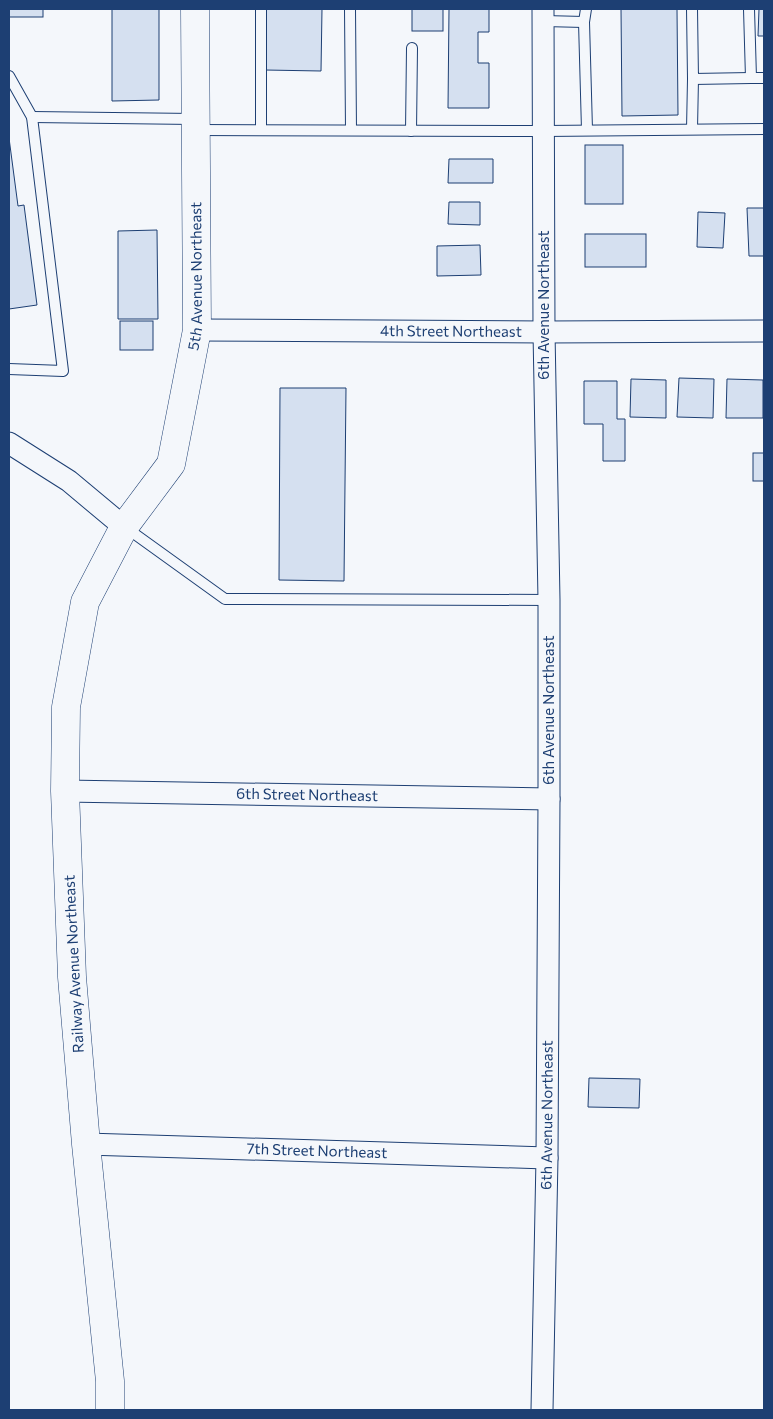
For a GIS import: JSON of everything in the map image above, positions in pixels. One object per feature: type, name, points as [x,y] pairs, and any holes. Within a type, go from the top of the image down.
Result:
[{"type":"street","name":"5th Avenue Northeast","points":[[124,527],[171,464],[197,330],[195,9]]},
{"type":"street","name":"6th Avenue Northeast","points":[[542,1410],[547,1158],[549,799],[549,600],[544,332],[544,15]]},
{"type":"street","name":"4th Street Northeast","points":[[197,330],[764,331]]},
{"type":"street","points":[[9,443],[68,481],[124,527]]},
{"type":"street","name":"Railway Avenue Northeast","points":[[110,1410],[110,1381],[86,1144],[72,977],[65,791],[66,706],[85,602],[124,527]]},
{"type":"street","name":"6th Street Northeast","points":[[65,791],[549,799]]},
{"type":"street","name":"7th Street Northeast","points":[[86,1144],[547,1158]]},
{"type":"lane","points":[[260,9],[261,130]]},
{"type":"lane","points":[[350,9],[351,130]]},
{"type":"lane","points":[[586,9],[584,22],[588,130]]},
{"type":"lane","points":[[692,9],[692,129]]},
{"type":"lane","points":[[749,9],[751,78]]},
{"type":"lane","points":[[544,15],[584,22]]},
{"type":"lane","points":[[411,131],[412,48]]},
{"type":"lane","points":[[9,76],[32,117],[63,371],[9,369]]},
{"type":"lane","points":[[693,78],[764,78]]},
{"type":"lane","points":[[32,117],[261,130],[544,131],[764,129]]},
{"type":"lane","points":[[124,527],[225,599],[549,600]]},
{"type":"building","points":[[9,9],[43,9],[43,17],[9,17]]},
{"type":"building","points":[[112,9],[159,9],[159,100],[112,101]]},
{"type":"building","points":[[266,9],[322,9],[321,71],[265,70]]},
{"type":"building","points":[[412,9],[443,9],[443,31],[412,31]]},
{"type":"building","points":[[449,9],[489,9],[489,32],[478,32],[478,63],[489,63],[489,108],[448,108]]},
{"type":"building","points":[[621,9],[677,9],[678,115],[622,116]]},
{"type":"building","points":[[759,9],[764,9],[764,36],[758,36]]},
{"type":"building","points":[[9,138],[18,206],[24,205],[37,305],[9,309]]},
{"type":"building","points":[[585,145],[623,145],[623,204],[585,204]]},
{"type":"building","points":[[449,159],[493,159],[493,183],[448,183]]},
{"type":"building","points":[[449,202],[480,202],[480,225],[448,224]]},
{"type":"building","points":[[747,208],[764,208],[764,256],[749,256]]},
{"type":"building","points":[[698,212],[725,213],[723,248],[697,247]]},
{"type":"building","points":[[157,230],[158,319],[118,319],[118,231]]},
{"type":"building","points":[[585,234],[646,234],[646,267],[585,267]]},
{"type":"building","points":[[480,245],[481,275],[437,276],[437,246]]},
{"type":"building","points":[[120,321],[153,321],[153,350],[120,350]]},
{"type":"building","points":[[679,378],[714,379],[713,418],[677,417]]},
{"type":"building","points":[[631,379],[666,380],[666,418],[630,417]]},
{"type":"building","points":[[727,379],[763,380],[763,418],[726,418]]},
{"type":"building","points":[[584,381],[617,381],[617,419],[625,419],[625,461],[603,461],[603,424],[584,424]]},
{"type":"building","points":[[280,388],[346,388],[344,581],[279,580]]},
{"type":"building","points":[[753,453],[764,453],[764,481],[753,481]]},
{"type":"building","points":[[589,1078],[640,1079],[639,1108],[588,1107]]}]
